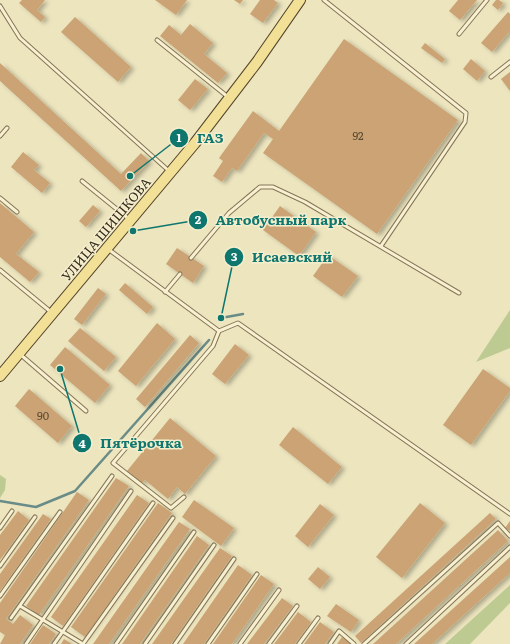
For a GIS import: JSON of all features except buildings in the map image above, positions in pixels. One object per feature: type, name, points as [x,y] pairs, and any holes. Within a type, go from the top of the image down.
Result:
[{"type":"main road","name":"УЛИЦА ШИШКОВА","points":[[0,376],[171,172],[257,62],[300,0]]},
{"type":"lane","points":[[324,0],[466,113],[465,122],[382,246]]},
{"type":"lane","points":[[459,34],[487,0]]},
{"type":"lane","points":[[0,6],[20,38],[171,172]]},
{"type":"lane","points":[[157,40],[230,98]]},
{"type":"lane","points":[[491,77],[510,62]]},
{"type":"lane","points":[[0,136],[7,128]]},
{"type":"lane","points":[[82,181],[130,220]]},
{"type":"lane","points":[[191,258],[229,213],[260,187],[273,187],[304,202],[382,246],[459,293]]},
{"type":"lane","points":[[0,198],[17,212]]},
{"type":"lane","points":[[107,248],[219,331]]},
{"type":"lane","points":[[0,270],[52,313]]},
{"type":"lane","points":[[165,292],[180,274]]},
{"type":"lane","points":[[184,497],[171,508],[113,463],[213,346],[219,331],[238,323],[510,514]]},
{"type":"lane","points":[[19,353],[86,411]]},
{"type":"lane","points":[[12,618],[112,476]]},
{"type":"lane","points":[[26,644],[131,491]]},
{"type":"lane","points":[[54,644],[153,503]]},
{"type":"lane","points":[[0,528],[12,511]]},
{"type":"lane","points":[[0,596],[60,512]]},
{"type":"lane","points":[[0,566],[35,517]]},
{"type":"lane","points":[[20,606],[42,621],[63,631],[83,644],[173,518]]},
{"type":"lane","points":[[364,644],[498,523],[510,536]]},
{"type":"lane","points":[[116,644],[194,532]]},
{"type":"lane","points":[[146,644],[214,545]]},
{"type":"lane","points":[[406,644],[510,547]]},
{"type":"lane","points":[[175,644],[234,559]]},
{"type":"lane","points":[[208,644],[257,574]]},
{"type":"lane","points":[[240,644],[279,590]]},
{"type":"lane","points":[[269,644],[297,606]]},
{"type":"lane","points":[[299,644],[318,618]]},
{"type":"lane","points":[[330,644],[340,631],[354,644]]},
{"type":"green space","points":[[510,310],[510,348],[476,362]]},
{"type":"green space","points":[[0,475],[6,479],[5,490],[0,498]]},
{"type":"green space","points":[[510,585],[510,603],[470,644],[445,644]]},
{"type":"waterway","points":[[221,318],[243,314]]},
{"type":"waterway","points":[[0,501],[36,507],[75,491],[209,340]]},
{"type":"place","name":"ГАЗ","points":[[130,176]]},
{"type":"place","name":"Автобусный парк","points":[[133,231]]},
{"type":"place","name":"Исаевский","points":[[221,318]]},
{"type":"place","name":"Пятёрочка","points":[[60,369]]}]
